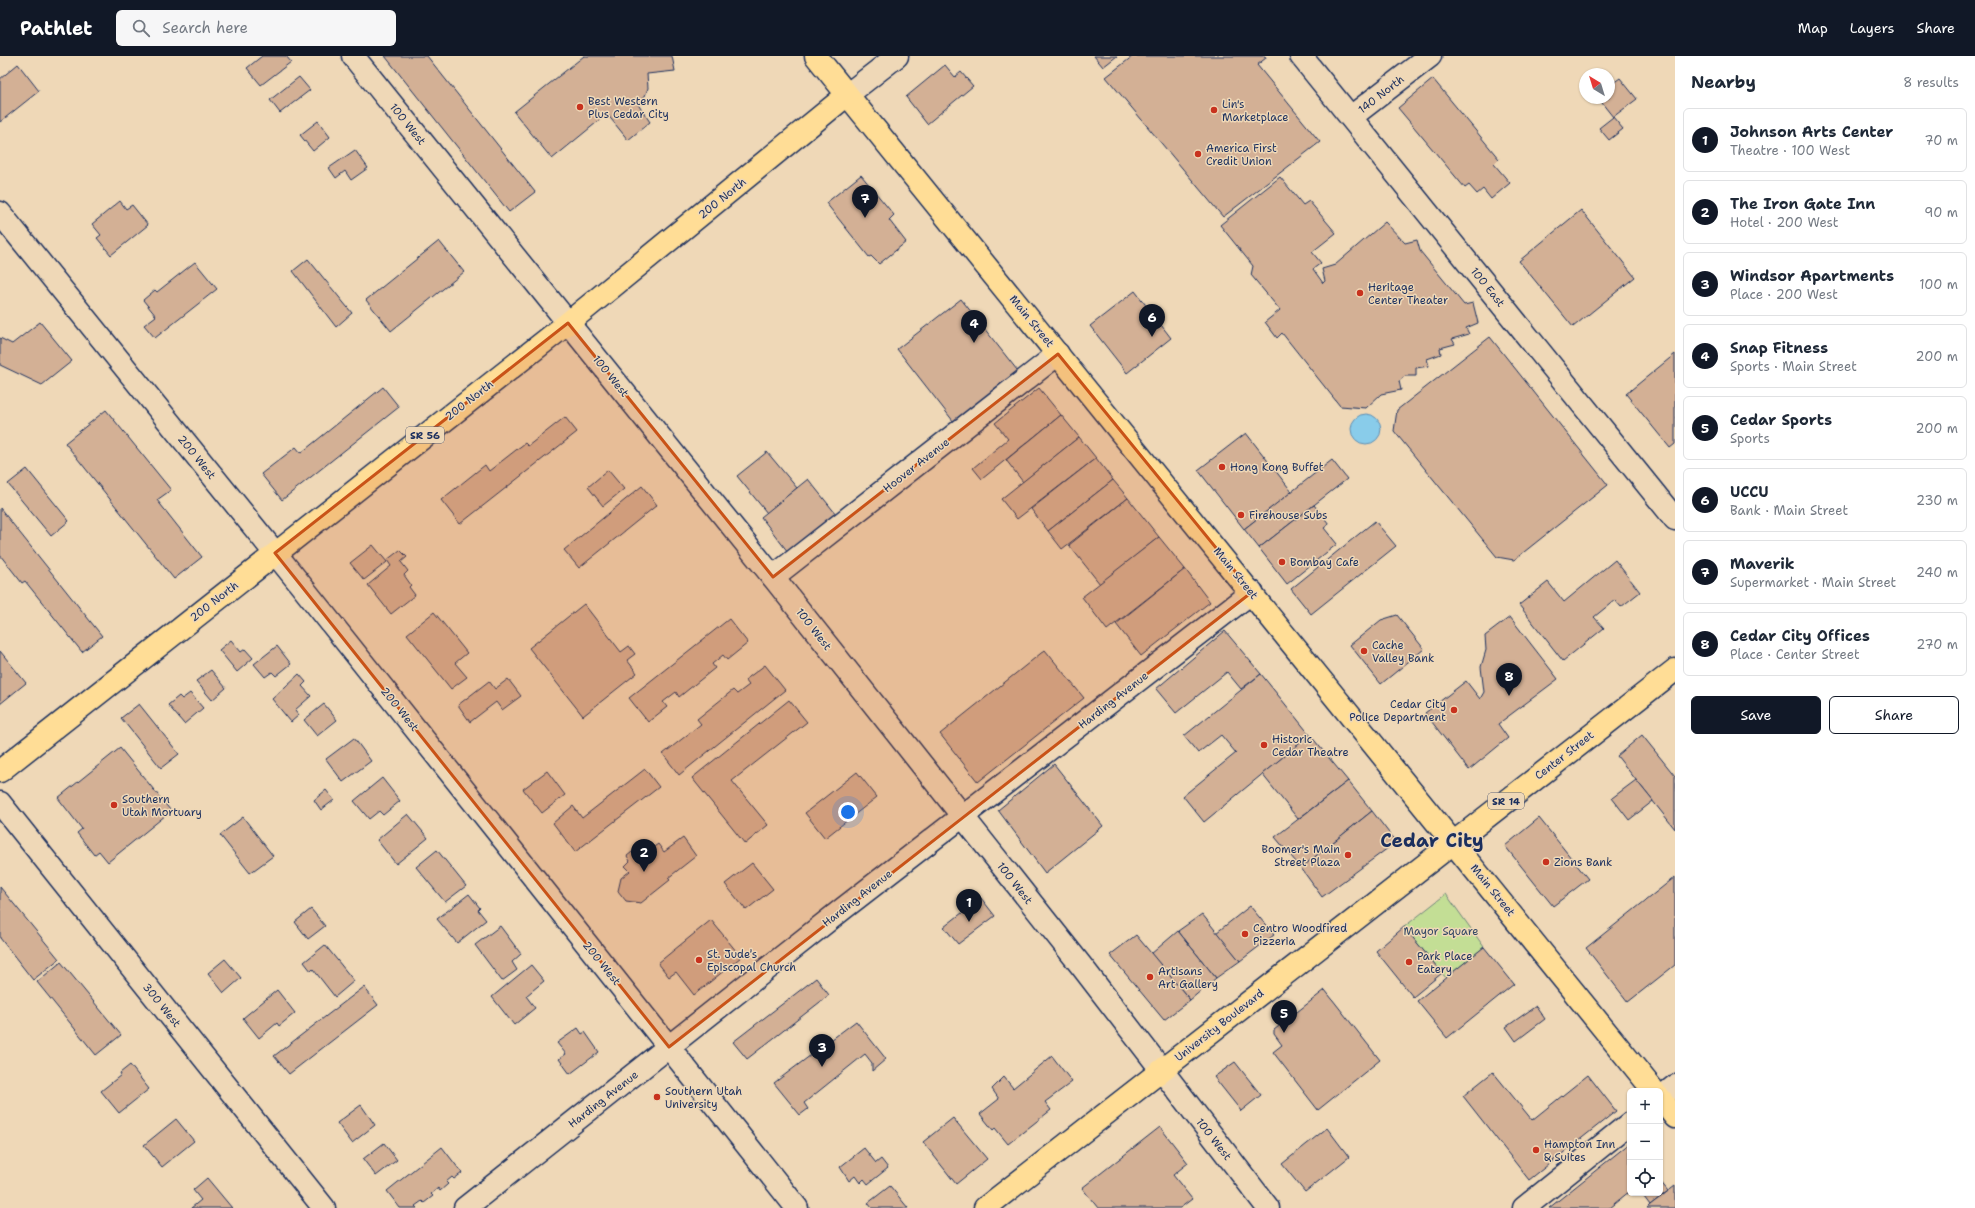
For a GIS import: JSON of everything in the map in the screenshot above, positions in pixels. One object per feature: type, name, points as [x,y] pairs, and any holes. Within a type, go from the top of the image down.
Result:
[{"type":"main road","name":"Main Street","points":[[816,56],[1454,841],[1652,1088]]},
{"type":"main road","name":"200 North","points":[[0,771],[568,323],[847,95]]},
{"type":"main road","name":"Center Street","points":[[1454,841],[1675,670]]},
{"type":"main road","name":"University Boulevard","points":[[985,1208],[1454,841]]},
{"type":"main road","points":[[1663,1102],[1675,1117]]},
{"type":"street","name":"100 West","points":[[353,56],[773,577],[1083,968],[1268,1208]]},
{"type":"street","name":"200 North","points":[[847,95],[897,56]]},
{"type":"street","name":"100 East","points":[[1301,56],[1675,519]]},
{"type":"street","name":"140 North","points":[[1351,117],[1430,56]]},
{"type":"street","name":"200 West","points":[[0,213],[275,553],[797,1208]]},
{"type":"street","name":"Hoover Avenue","points":[[773,577],[1058,354]]},
{"type":"street","name":"Harding Avenue","points":[[465,1208],[844,908],[1252,592]]},
{"type":"street","name":"300 West","points":[[0,803],[316,1205]]},
{"type":"street","points":[[1663,1096],[1675,1086]]},
{"type":"street","points":[[1524,1208],[1628,1124]]},
{"type":"highlighted area","points":[[568,323],[773,577],[1058,354],[1252,592],[669,1047],[275,553]]},
{"type":"green space","name":"Mayor Square","points":[[1446,894],[1484,947],[1446,978],[1404,927]]},
{"type":"water","points":[[1366,414],[1377,418],[1381,429],[1377,440],[1366,444],[1355,440],[1351,429],[1355,418]]},
{"type":"building","points":[[262,56],[286,56],[291,62],[261,85],[247,68]]},
{"type":"building","points":[[385,56],[427,56],[535,192],[509,212]]},
{"type":"building","name":"Best Western Plus Cedar City","points":[[584,56],[672,56],[675,71],[647,74],[648,88],[645,96],[637,103],[650,122],[628,140],[607,114],[552,159],[514,112]]},
{"type":"building","points":[[1094,56],[1117,56],[1103,67]]},
{"type":"building","name":"Lin's Marketplace","points":[[1133,56],[1265,56],[1266,58],[1257,65],[1320,142],[1223,217],[1106,77]]},
{"type":"building","points":[[18,64],[39,91],[0,122],[0,79]]},
{"type":"building","points":[[945,65],[955,77],[961,72],[973,86],[927,124],[906,97]]},
{"type":"building","points":[[299,77],[310,90],[280,113],[270,100]]},
{"type":"building","points":[[1620,78],[1637,99],[1613,117],[1603,104],[1615,104],[1615,82]]},
{"type":"building","points":[[1433,79],[1499,159],[1494,164],[1510,183],[1491,199],[1483,189],[1477,194],[1469,185],[1465,188],[1398,108]]},
{"type":"building","points":[[1613,117],[1623,129],[1609,140],[1599,128]]},
{"type":"building","points":[[318,121],[330,137],[313,151],[300,135]]},
{"type":"building","points":[[355,150],[368,168],[351,180],[345,171],[336,178],[329,168]]},
{"type":"building","points":[[861,175],[894,215],[889,220],[906,242],[879,264],[871,256],[869,257],[826,203]]},
{"type":"building","name":"Heritage Center Theater","points":[[1280,177],[1303,205],[1309,201],[1336,233],[1312,252],[1321,263],[1313,269],[1323,283],[1325,281],[1322,269],[1335,265],[1385,222],[1405,243],[1417,240],[1420,251],[1464,305],[1473,303],[1478,323],[1466,328],[1469,334],[1452,339],[1455,344],[1440,348],[1441,354],[1427,359],[1429,366],[1416,368],[1416,376],[1405,376],[1399,381],[1401,390],[1381,394],[1366,408],[1340,406],[1282,333],[1277,338],[1265,322],[1280,310],[1251,275],[1253,266],[1220,225]]},
{"type":"building","points":[[120,201],[126,209],[132,205],[148,225],[111,255],[97,238],[101,235],[92,224]]},
{"type":"building","points":[[1581,210],[1635,277],[1573,327],[1519,261]]},
{"type":"building","points":[[439,241],[464,272],[391,331],[366,300]]},
{"type":"building","points":[[308,259],[352,313],[336,327],[293,271]]},
{"type":"building","points":[[195,262],[217,289],[155,338],[144,325],[156,316],[143,300],[155,290],[157,292]]},
{"type":"building","points":[[1135,291],[1171,338],[1127,373],[1090,326]]},
{"type":"building","points":[[961,299],[1021,375],[957,426],[897,349]]},
{"type":"building","points":[[40,322],[72,361],[42,385],[0,365],[0,338],[12,344]]},
{"type":"building","points":[[1490,337],[1608,485],[1514,560],[1497,557],[1394,431],[1397,410]]},
{"type":"building","points":[[1675,354],[1675,444],[1670,448],[1626,394]]},
{"type":"building","points":[[383,387],[399,407],[282,500],[261,474],[296,447],[301,453]]},
{"type":"building","points":[[1039,388],[1061,415],[982,479],[973,468],[1008,439],[995,423]]},
{"type":"building","points":[[106,410],[171,490],[157,500],[202,557],[174,579],[65,443]]},
{"type":"building","points":[[1061,415],[1079,437],[1023,482],[1006,460]]},
{"type":"building","points":[[565,417],[577,432],[460,524],[441,500],[485,465],[489,471],[525,443],[528,446]]},
{"type":"building","points":[[1246,433],[1292,492],[1244,529],[1198,470]]},
{"type":"building","points":[[1079,437],[1096,458],[1017,519],[1001,499]]},
{"type":"building","points":[[767,452],[797,488],[767,513],[737,476]]},
{"type":"building","points":[[1096,458],[1113,480],[1048,531],[1031,509]]},
{"type":"building","points":[[1332,460],[1347,479],[1259,548],[1244,529]]},
{"type":"building","points":[[27,469],[69,521],[51,536],[8,484]]},
{"type":"building","points":[[608,470],[624,489],[603,506],[588,487]]},
{"type":"building","points":[[808,479],[836,514],[788,552],[761,517]]},
{"type":"building","points":[[1113,480],[1128,498],[1062,549],[1048,531]]},
{"type":"building","points":[[642,486],[657,505],[579,568],[564,550]]},
{"type":"building","points":[[1128,498],[1159,537],[1100,584],[1069,545]]},
{"type":"building","points":[[1314,505],[1329,524],[1324,528],[1337,544],[1287,584],[1259,548]]},
{"type":"building","points":[[0,508],[102,636],[82,652],[25,581],[22,583],[0,555]]},
{"type":"building","points":[[1375,521],[1396,546],[1311,614],[1291,589]]},
{"type":"building","points":[[1159,537],[1185,569],[1107,630],[1082,597]]},
{"type":"building","points":[[373,545],[387,562],[364,580],[350,563]]},
{"type":"building","points":[[400,550],[407,557],[401,562],[408,571],[404,575],[411,585],[409,587],[415,595],[391,614],[368,585],[391,566],[387,560]]},
{"type":"building","points":[[1615,560],[1640,592],[1621,607],[1615,600],[1594,617],[1604,628],[1563,661],[1519,605],[1548,582],[1564,602]]},
{"type":"building","points":[[1185,569],[1210,602],[1141,656],[1116,624]]},
{"type":"building","points":[[584,604],[621,652],[629,646],[635,654],[627,660],[637,673],[583,716],[529,648]]},
{"type":"building","points":[[434,612],[467,653],[455,663],[467,677],[451,689],[407,634]]},
{"type":"building","points":[[1397,615],[1424,649],[1381,684],[1350,645],[1381,620]]},
{"type":"building","points":[[1510,617],[1558,679],[1498,724],[1508,738],[1469,770],[1425,713],[1466,681],[1480,699],[1484,692],[1481,667],[1486,650],[1485,636]]},
{"type":"building","points":[[729,619],[748,643],[727,660],[723,655],[712,664],[715,668],[679,697],[676,692],[663,702],[667,707],[648,722],[629,698]]},
{"type":"building","points":[[1225,631],[1261,674],[1241,689],[1227,672],[1176,713],[1156,689]]},
{"type":"building","points":[[231,640],[241,652],[245,649],[253,658],[237,672],[219,650]]},
{"type":"building","points":[[277,646],[291,664],[276,676],[272,672],[265,677],[254,664]]},
{"type":"building","points":[[1045,650],[1084,698],[978,782],[940,734]]},
{"type":"building","points":[[0,651],[26,683],[0,704]]},
{"type":"building","points":[[765,665],[785,690],[679,775],[663,754],[701,724],[697,719],[733,690],[737,694],[749,685],[745,680]]},
{"type":"building","points":[[211,670],[226,688],[212,700],[196,681]]},
{"type":"building","points":[[299,674],[306,682],[302,686],[311,696],[295,710],[299,715],[291,722],[272,699]]},
{"type":"building","name":"Historic Cedar Theatre","points":[[1261,674],[1310,735],[1204,822],[1183,796],[1236,753],[1221,735],[1198,753],[1184,736]]},
{"type":"building","points":[[508,679],[521,696],[502,710],[496,702],[470,722],[458,705],[489,681],[495,689]]},
{"type":"building","points":[[190,693],[203,708],[184,724],[168,705],[179,696],[182,699]]},
{"type":"building","points":[[789,700],[807,722],[732,781],[768,825],[745,844],[692,778]]},
{"type":"building","points":[[139,704],[179,754],[161,768],[121,718]]},
{"type":"building","points":[[324,704],[337,720],[317,736],[304,720]]},
{"type":"building","points":[[1310,735],[1348,781],[1298,819],[1262,774]]},
{"type":"building","points":[[1642,735],[1675,776],[1675,829],[1617,756]]},
{"type":"building","points":[[354,738],[371,761],[343,782],[326,759]]},
{"type":"building","name":"Southern Utah Mortuary","points":[[120,748],[171,811],[108,862],[99,851],[94,855],[77,833],[82,829],[58,798]]},
{"type":"building","points":[[1054,764],[1103,826],[1045,873],[998,810]]},
{"type":"building","points":[[645,769],[659,787],[575,852],[553,823],[573,806],[582,818]]},
{"type":"building","points":[[547,771],[565,795],[542,813],[523,789]]},
{"type":"building","points":[[857,772],[877,797],[825,838],[805,813]]},
{"type":"building","points":[[382,778],[400,801],[383,815],[379,811],[369,819],[354,801]]},
{"type":"building","points":[[1636,780],[1653,801],[1629,820],[1612,798]]},
{"type":"building","points":[[1348,781],[1372,811],[1301,868],[1275,837]]},
{"type":"building","points":[[326,790],[334,800],[321,810],[314,800]]},
{"type":"building","name":"Boomer's Main Street Plaza","points":[[1372,811],[1396,842],[1322,897],[1301,868]]},
{"type":"building","points":[[408,814],[428,838],[396,864],[377,840]]},
{"type":"building","points":[[243,817],[273,856],[250,873],[220,835]]},
{"type":"building","name":"Zions Bank","points":[[1539,818],[1588,879],[1553,906],[1505,846]]},
{"type":"building","points":[[683,838],[696,856],[668,878],[670,880],[641,903],[626,901],[618,891],[621,878],[630,871],[625,866],[630,861],[627,856],[641,845],[647,852],[658,844],[664,852]]},
{"type":"building","points":[[437,850],[466,886],[445,902],[416,867]]},
{"type":"building","points":[[752,863],[773,889],[746,910],[725,884]]},
{"type":"building","points":[[1675,877],[1675,965],[1628,1002],[1586,948]]},
{"type":"building","points":[[0,887],[59,959],[33,980],[0,938]]},
{"type":"building","points":[[469,894],[480,908],[478,910],[486,920],[457,943],[437,919]]},
{"type":"building","points":[[981,898],[995,916],[958,944],[944,927]]},
{"type":"building","name":"Centro Woodfired Pizzeria","points":[[1250,906],[1274,935],[1240,961],[1216,933]]},
{"type":"building","points":[[311,909],[325,926],[308,939],[295,922]]},
{"type":"building","points":[[1202,914],[1240,961],[1216,978],[1178,931]]},
{"type":"building","name":"St. Jude's Episcopal Church","points":[[711,920],[741,957],[694,995],[676,972],[669,977],[658,963]]},
{"type":"building","points":[[500,926],[521,954],[512,962],[517,970],[502,981],[475,945]]},
{"type":"building","name":"Park Place Eatery","points":[[1404,927],[1442,973],[1413,997],[1376,951]]},
{"type":"building","points":[[1178,931],[1216,978],[1190,1000],[1151,954]]},
{"type":"building","name":"Artisans Art Gallery","points":[[1136,935],[1190,1000],[1164,1020],[1110,955]]},
{"type":"building","points":[[325,945],[354,981],[335,997],[313,969],[311,971],[304,962]]},
{"type":"building","points":[[1484,947],[1514,984],[1447,1038],[1417,1001]]},
{"type":"building","points":[[225,959],[241,978],[224,993],[208,973]]},
{"type":"building","points":[[61,962],[121,1035],[96,1055],[37,982]]},
{"type":"building","points":[[531,965],[544,981],[526,996],[535,1008],[514,1025],[492,997]]},
{"type":"building","points":[[816,978],[829,995],[747,1059],[733,1042]]},
{"type":"building","points":[[364,987],[378,1005],[289,1074],[274,1056]]},
{"type":"building","points":[[277,990],[295,1013],[279,1026],[277,1023],[259,1038],[243,1018]]},
{"type":"building","points":[[1325,990],[1380,1060],[1318,1110],[1273,1052],[1282,1045],[1274,1034],[1274,1030]]},
{"type":"building","points":[[1536,1006],[1545,1019],[1516,1041],[1506,1027]]},
{"type":"building","points":[[856,1021],[886,1059],[872,1071],[872,1063],[865,1054],[804,1103],[808,1109],[800,1115],[774,1083]]},
{"type":"building","points":[[578,1028],[582,1034],[585,1032],[599,1052],[570,1074],[559,1059],[566,1054],[557,1043]]},
{"type":"building","points":[[1052,1056],[1072,1082],[1045,1102],[1051,1110],[1008,1144],[995,1128],[993,1130],[980,1114],[999,1099],[992,1089],[1004,1077],[1013,1088]]},
{"type":"building","points":[[1235,1062],[1261,1095],[1241,1111],[1214,1077]]},
{"type":"building","points":[[130,1065],[149,1089],[119,1113],[101,1091],[121,1075],[120,1073]]},
{"type":"building","name":"Hampton Inn & Suites","points":[[1493,1072],[1532,1120],[1588,1075],[1616,1111],[1529,1180],[1463,1096]]},
{"type":"building","points":[[361,1105],[375,1125],[352,1143],[337,1123]]},
{"type":"building","points":[[953,1118],[987,1159],[956,1184],[923,1142]]},
{"type":"building","points":[[176,1119],[194,1141],[162,1167],[144,1145]]},
{"type":"building","points":[[1160,1127],[1188,1163],[1173,1175],[1192,1199],[1180,1208],[1098,1208],[1082,1188]]},
{"type":"building","points":[[1327,1128],[1349,1157],[1305,1192],[1282,1164]]},
{"type":"building","points":[[384,1143],[397,1160],[376,1176],[363,1159]]},
{"type":"building","points":[[1627,1145],[1627,1193],[1609,1208],[1549,1208]]},
{"type":"building","points":[[442,1147],[462,1173],[454,1179],[452,1177],[446,1182],[448,1184],[440,1191],[438,1188],[431,1194],[433,1196],[424,1203],[422,1201],[415,1206],[417,1208],[400,1208],[387,1191]]},
{"type":"building","points":[[864,1148],[876,1163],[881,1159],[888,1168],[868,1184],[864,1179],[860,1183],[855,1176],[849,1181],[840,1167]]},
{"type":"building","points":[[207,1178],[232,1208],[191,1208],[201,1200],[193,1190]]},
{"type":"building","points":[[1663,1185],[1668,1191],[1663,1195]]},
{"type":"building","points":[[890,1186],[908,1208],[872,1208],[868,1203]]},
{"type":"building","points":[[1675,1186],[1675,1208],[1647,1208],[1663,1196]]},
{"type":"building","points":[[1643,1196],[1662,1196],[1650,1205]]},
{"type":"place","name":"Best Western Plus Cedar City","points":[[580,107]]},
{"type":"place","name":"Lin's Marketplace","points":[[1214,110]]},
{"type":"place","name":"America First Credit Union","points":[[1198,154]]},
{"type":"place","name":"Maverik","points":[[865,218]]},
{"type":"place","name":"Heritage Center Theater","points":[[1360,293]]},
{"type":"place","name":"UCCU","points":[[1152,337]]},
{"type":"place","name":"Snap Fitness","points":[[974,343]]},
{"type":"place","name":"Hong Kong Buffet","points":[[1222,467]]},
{"type":"place","name":"Firehouse Subs","points":[[1241,515]]},
{"type":"place","name":"Bombay Cafe","points":[[1282,562]]},
{"type":"place","name":"Cache Valley Bank","points":[[1364,651]]},
{"type":"place","name":"Cedar City Offices","points":[[1509,696]]},
{"type":"place","name":"Cedar City Police Department","points":[[1454,710]]},
{"type":"place","name":"Historic Cedar Theatre","points":[[1264,745]]},
{"type":"place","name":"Southern Utah Mortuary","points":[[114,805]]},
{"type":"place","name":"Boomer's Main Street Plaza","points":[[1348,855]]},
{"type":"place","name":"Zions Bank","points":[[1546,862]]},
{"type":"place","name":"The Iron Gate Inn","points":[[644,872]]},
{"type":"place","name":"Johnson Arts Center","points":[[969,922]]},
{"type":"place","name":"Centro Woodfired Pizzeria","points":[[1245,934]]},
{"type":"place","name":"St. Jude's Episcopal Church","points":[[699,960]]},
{"type":"place","name":"Park Place Eatery","points":[[1409,962]]},
{"type":"place","name":"Artisans Art Gallery","points":[[1150,977]]},
{"type":"place","name":"Cedar Sports","points":[[1284,1033]]},
{"type":"place","name":"Windsor Apartments","points":[[822,1067]]},
{"type":"place","name":"Southern Utah University","points":[[657,1097]]},
{"type":"place","name":"Hampton Inn & Suites","points":[[1536,1150]]},
{"type":"district","name":"Cedar City","points":[[1432,840]]}]
